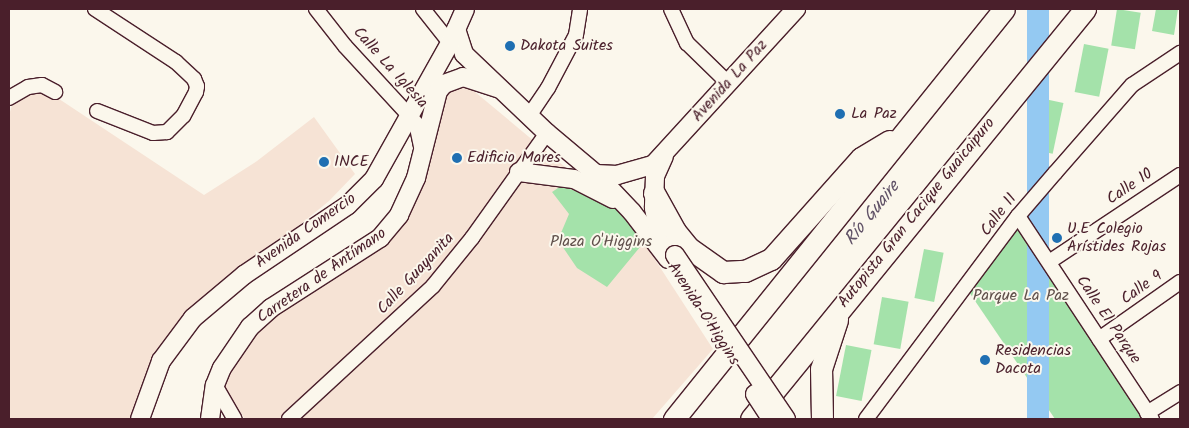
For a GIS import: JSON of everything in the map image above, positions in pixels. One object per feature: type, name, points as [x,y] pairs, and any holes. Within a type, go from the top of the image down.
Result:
[{"type":"highway","points":[[674,419],[1004,9]]},
{"type":"highway","name":"Autopista Gran Cacique Guaicaipuro","points":[[751,419],[841,306],[1085,9]]},
{"type":"highway","points":[[654,193],[675,231],[689,248],[723,272],[745,271],[771,259],[861,158],[902,134]]},
{"type":"highway","points":[[822,419],[821,369],[841,306]]},
{"type":"main road","name":"Avenida Comercio","points":[[140,419],[161,361],[193,318],[244,274],[348,205],[374,179],[410,117],[453,36],[465,9]]},
{"type":"main road","name":"Avenida La Paz","points":[[596,174],[639,171],[653,165],[796,9]]},
{"type":"main road","name":"Avenida O'Higgins","points":[[453,36],[460,49],[499,89],[596,174],[672,257],[786,419]]},
{"type":"main road","name":"Avenida O'Higgins","points":[[422,158],[438,91],[444,84],[464,77],[499,89]]},
{"type":"main road","name":"Avenida La Paz","points":[[665,154],[658,166],[654,193],[657,224],[672,257]]},
{"type":"main road","name":"Carretera de Antímano","points":[[210,419],[215,385],[238,341],[261,317],[366,248],[389,228],[399,215],[422,158]]},
{"type":"main road","points":[[519,172],[574,179],[632,212]]},
{"type":"main road","name":"Avenida O'Higgins","points":[[672,257],[771,419]]},
{"type":"street","points":[[95,9],[176,62],[194,79],[196,86],[196,92],[183,116],[167,132],[154,133],[97,111]]},
{"type":"street","name":"Calle La Iglesia","points":[[316,9],[420,130],[422,158]]},
{"type":"street","points":[[423,9],[453,36]]},
{"type":"street","points":[[529,116],[548,88],[576,35],[580,9]]},
{"type":"street","points":[[671,9],[687,43],[728,83]]},
{"type":"street","name":"Calle 11","points":[[866,419],[1018,216],[1132,85],[1180,53]]},
{"type":"street","points":[[9,98],[28,87],[42,85],[55,92]]},
{"type":"street","name":"Calle Guayanita","points":[[289,419],[433,286],[472,238],[547,133]]},
{"type":"street","name":"Calle 10","points":[[1049,262],[1180,174]]},
{"type":"street","name":"Calle El Parque","points":[[1018,216],[1150,416]]},
{"type":"street","name":"Calle 9","points":[[1099,339],[1180,282]]},
{"type":"street","points":[[215,385],[236,419]]},
{"type":"street","points":[[1150,416],[1180,392]]},
{"type":"shaded area","points":[[458,84],[469,87],[630,221],[713,349],[652,419],[245,419],[225,389],[225,376],[258,326],[376,248],[445,89]]},
{"type":"shaded area","points":[[44,89],[204,195],[257,161],[314,117],[355,174],[329,201],[187,317],[136,419],[9,419],[9,115],[14,99]]},
{"type":"green space","points":[[1117,9],[1141,13],[1135,49],[1111,46]]},
{"type":"green space","points":[[1156,9],[1178,9],[1174,35],[1152,31]]},
{"type":"green space","points":[[1084,44],[1109,49],[1099,97],[1075,92]]},
{"type":"green space","points":[[1040,98],[1063,103],[1053,154],[1029,149]]},
{"type":"green space","name":"Plaza O'Higgins","points":[[561,186],[611,203],[645,241],[607,287],[577,268],[558,240],[569,214],[552,192]]},
{"type":"green space","name":"Parque La Paz","points":[[1019,220],[1151,419],[1055,419],[969,292]]},
{"type":"green space","points":[[924,249],[944,253],[934,302],[914,298]]},
{"type":"green space","points":[[882,297],[909,302],[900,349],[874,344]]},
{"type":"green space","points":[[846,345],[872,350],[862,401],[836,396]]},
{"type":"water","points":[[1027,9],[1049,9],[1049,419],[1027,419]]},
{"type":"place","name":"Dakota Suites","points":[[510,46]]},
{"type":"place","name":"La Paz","points":[[840,114]]},
{"type":"place","name":"Edificio Mares","points":[[457,158]]},
{"type":"place","name":"INCE","points":[[324,162]]},
{"type":"place","name":"U.E Colegio Arístides Rojas","points":[[1057,238]]},
{"type":"place","name":"Residencias Dacota","points":[[985,360]]},
{"type":"water label","name":"Río Guaire","points":[[873,214]]}]
